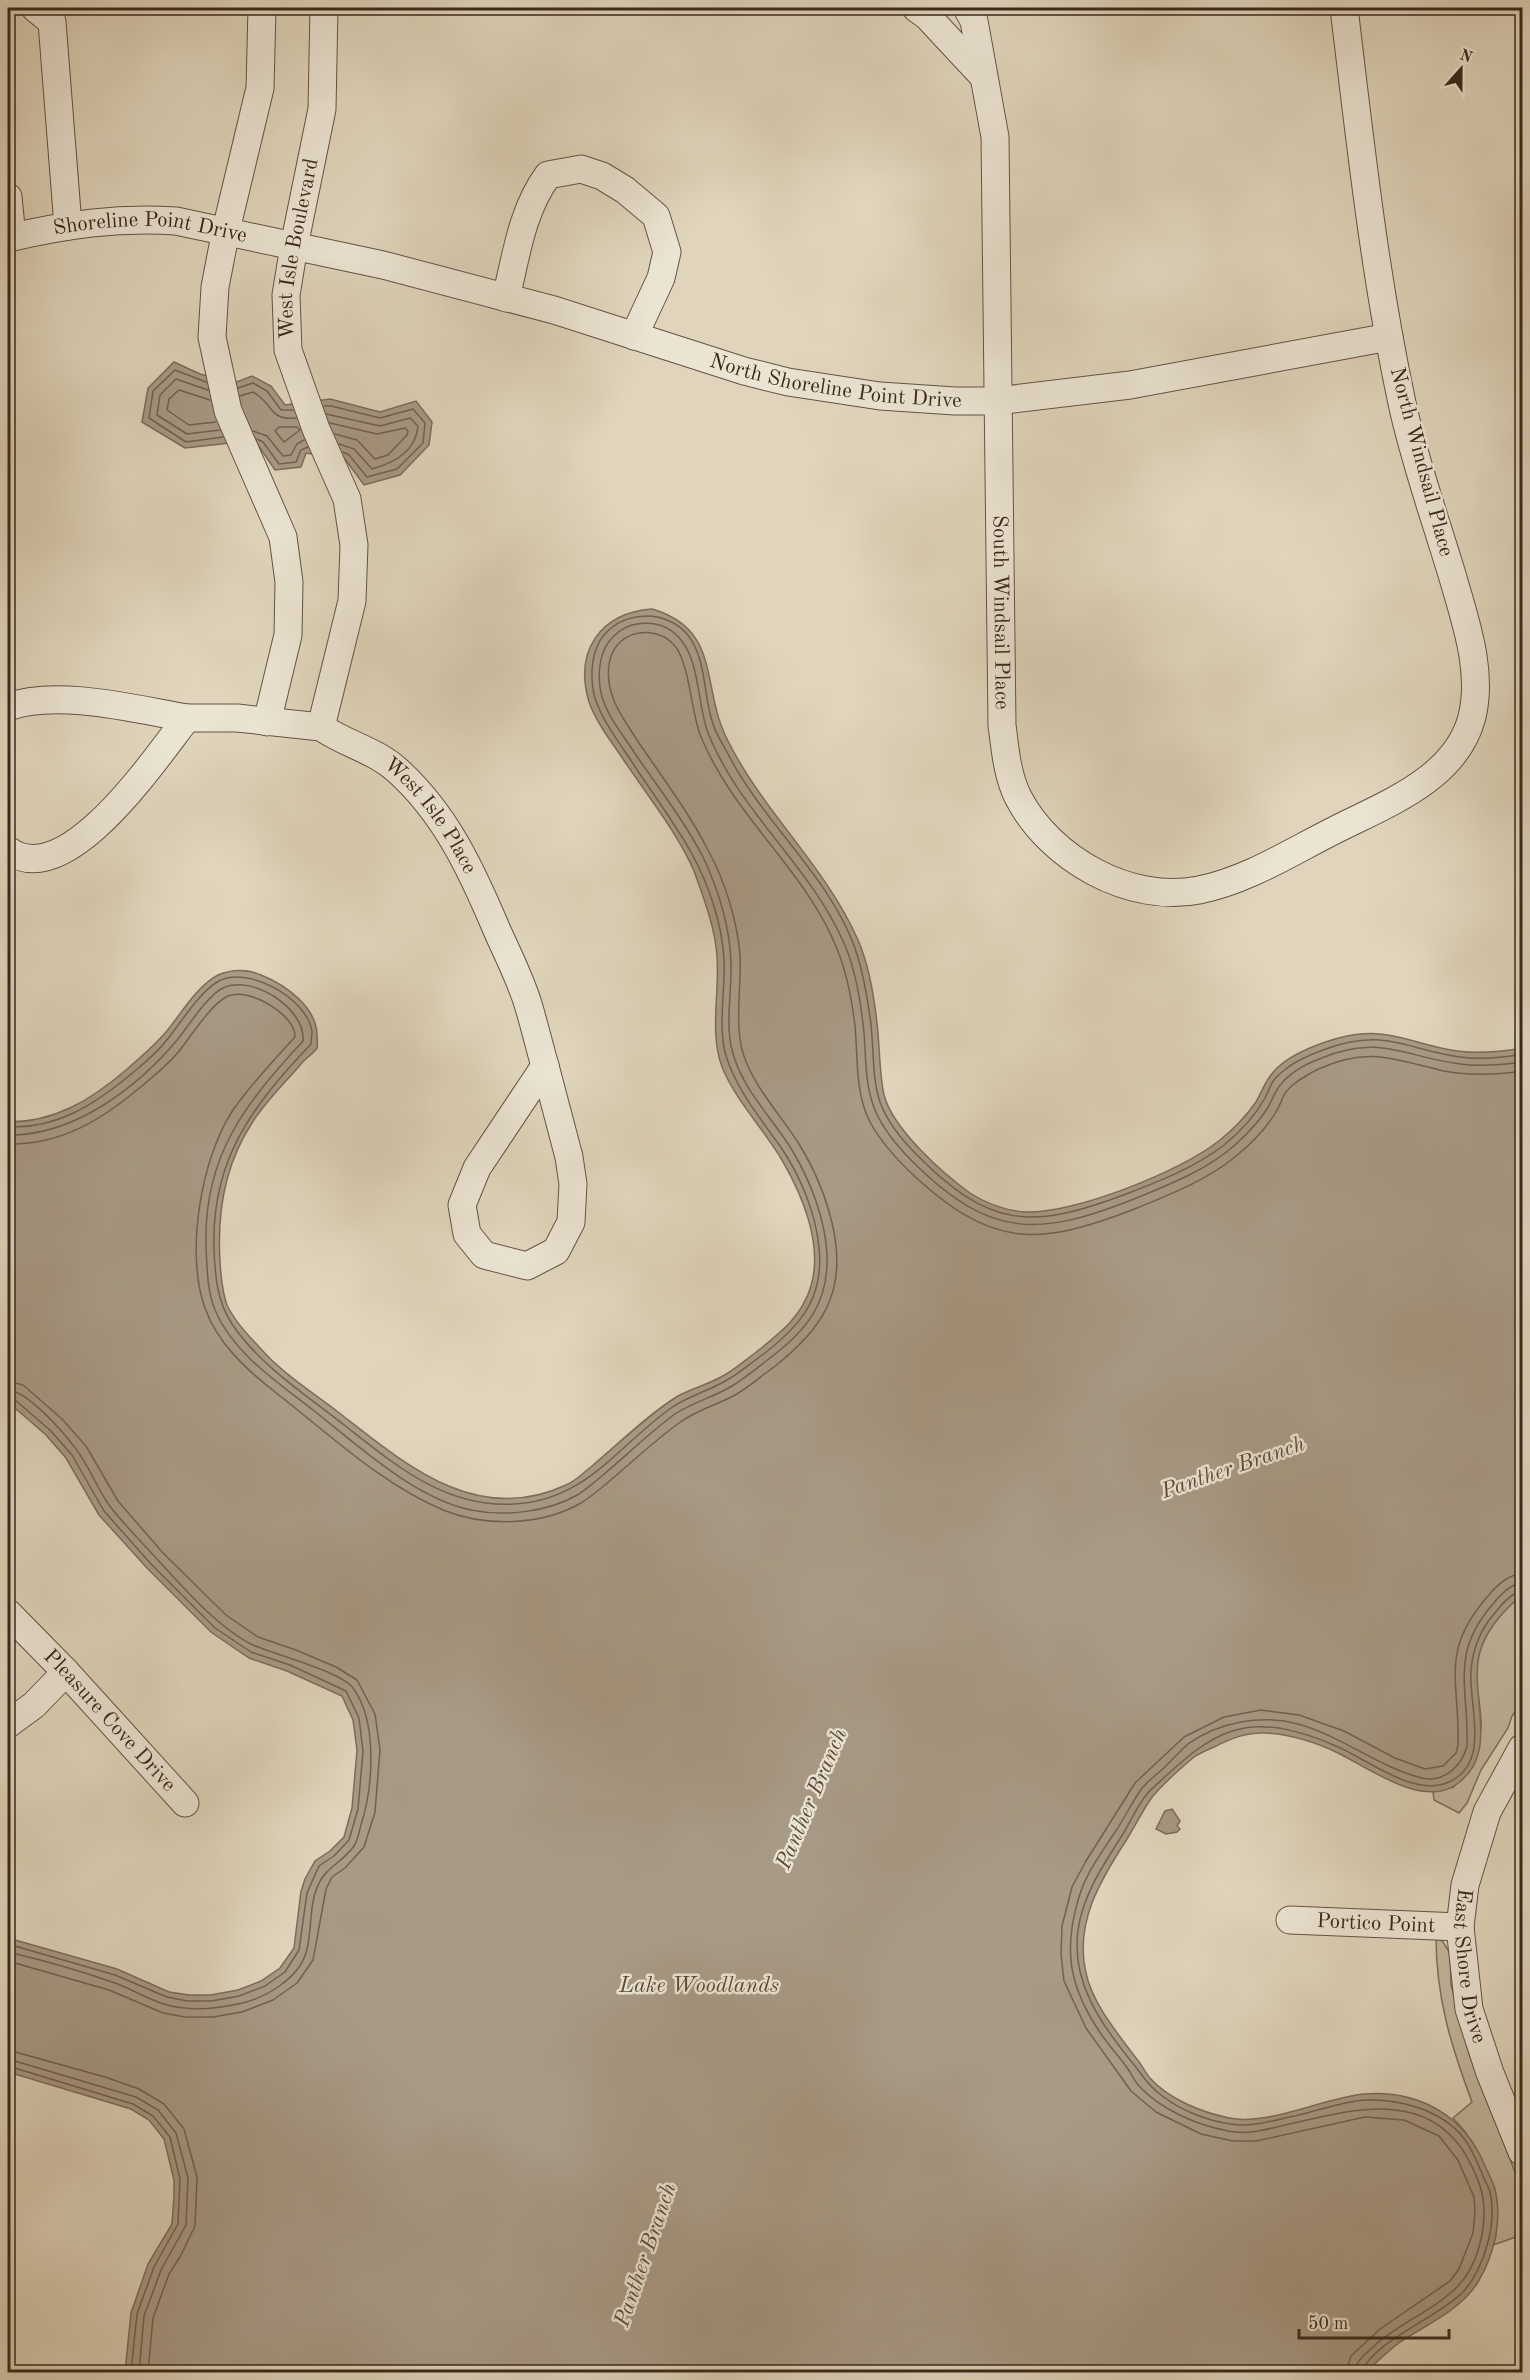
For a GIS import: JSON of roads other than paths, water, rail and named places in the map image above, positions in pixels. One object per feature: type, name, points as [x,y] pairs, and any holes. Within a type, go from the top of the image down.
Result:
[{"type":"street","points":[[35,8],[52,22],[68,226]]},
{"type":"street","points":[[262,8],[260,88],[226,230],[215,287],[212,337],[228,411],[283,537],[289,582],[288,635],[267,722]]},
{"type":"street","name":"West Isle Boulevard","points":[[321,727],[352,601],[354,545],[347,499],[303,393],[288,350],[286,295],[322,109],[324,8]]},
{"type":"street","points":[[916,8],[927,16],[983,75]]},
{"type":"street","name":"South Windsail Place","points":[[967,8],[974,21],[995,137],[1002,725],[1006,760],[1017,796],[1033,820],[1054,843],[1070,856],[1110,880],[1139,888],[1167,892],[1197,891],[1226,883],[1257,870],[1320,837]]},
{"type":"street","name":"North Windsail Place","points":[[1320,837],[1402,796],[1430,778],[1461,742],[1471,720],[1476,695],[1476,670],[1462,610],[1403,407],[1389,337],[1373,244],[1344,8]]},
{"type":"street","points":[[506,298],[524,225],[535,192],[548,175],[581,169],[610,180],[626,190],[656,216],[667,252],[661,278],[634,336]]},
{"type":"street","points":[[8,197],[10,238]]},
{"type":"street","name":"Shoreline Point Drive","points":[[10,238],[87,222],[144,219],[176,221],[294,246]]},
{"type":"street","name":"North Shoreline Point Drive","points":[[294,246],[383,265],[554,310],[704,360],[788,382],[880,396],[997,401],[1130,385],[1389,337]]},
{"type":"street","name":"West Isle Place","points":[[8,707],[41,700],[75,701],[187,718],[237,718],[321,727],[331,734],[368,750],[395,768],[420,792],[448,830],[474,876],[528,1002],[569,1157],[573,1184],[571,1222],[556,1251],[528,1266],[484,1255],[468,1234],[462,1205],[477,1168],[544,1066]]},
{"type":"street","points":[[8,850],[18,858],[44,858],[78,843],[100,824],[187,718]]},
{"type":"street","name":"Pleasure Cove Drive","points":[[8,1613],[66,1672],[185,1803]]},
{"type":"street","points":[[8,1724],[34,1705],[66,1672]]},
{"type":"street","name":"East Shore Drive","points":[[1522,1748],[1487,1812],[1465,1885],[1460,1927],[1469,2009],[1490,2073],[1522,2152]]},
{"type":"street","name":"Portico Point","points":[[1290,1920],[1460,1927]]},
{"type":"water","points":[[174,362],[200,374],[234,383],[252,376],[271,386],[285,405],[330,399],[380,412],[416,401],[432,422],[429,445],[400,475],[364,485],[345,459],[306,453],[301,467],[275,470],[258,445],[230,443],[185,448],[142,422],[148,388]]},
{"type":"water","name":"Lake Woodlands","points":[[652,609],[674,618],[689,630],[699,645],[706,661],[718,717],[740,764],[828,887],[858,940],[873,991],[882,1086],[889,1108],[908,1136],[933,1162],[970,1193],[982,1200],[1018,1211],[1046,1211],[1098,1198],[1155,1177],[1203,1152],[1220,1140],[1240,1122],[1256,1102],[1270,1076],[1283,1063],[1304,1050],[1335,1039],[1354,1035],[1384,1034],[1465,1052],[1506,1051],[1522,1048],[1522,1595],[1496,1622],[1486,1637],[1479,1655],[1477,1672],[1481,1724],[1477,1757],[1470,1771],[1457,1784],[1443,1790],[1428,1792],[1396,1783],[1329,1749],[1293,1737],[1258,1733],[1226,1741],[1194,1757],[1150,1800],[1099,1886],[1087,1919],[1084,1937],[1083,1955],[1086,1973],[1100,2007],[1149,2077],[1166,2092],[1186,2104],[1229,2118],[1245,2119],[1278,2115],[1364,2094],[1403,2096],[1437,2109],[1465,2133],[1476,2148],[1493,2184],[1498,2205],[1495,2240],[1488,2262],[1478,2282],[1462,2301],[1400,2342],[1366,2372],[125,2372],[131,2313],[148,2264],[172,2224],[174,2180],[164,2139],[149,2120],[131,2109],[8,2072],[8,1938],[117,1969],[169,1992],[211,1995],[238,1990],[261,1981],[280,1968],[294,1948],[301,1891],[315,1861],[330,1851],[344,1837],[352,1808],[357,1750],[353,1720],[342,1696],[287,1671],[249,1658],[211,1632],[147,1568],[99,1515],[66,1458],[46,1435],[8,1402],[8,1122],[25,1121],[57,1113],[86,1100],[99,1091],[152,1047],[196,993],[218,975],[234,971],[256,973],[290,991],[312,1016],[316,1026],[317,1048],[252,1123],[229,1172],[222,1208],[219,1244],[223,1289],[227,1305],[238,1323],[269,1358],[298,1382],[416,1469],[443,1484],[472,1494],[502,1499],[533,1496],[570,1483],[667,1403],[724,1376],[764,1346],[796,1316],[811,1286],[814,1254],[809,1221],[797,1189],[782,1160],[742,1103],[722,1067],[715,1026],[718,970],[716,945],[694,871],[671,828],[600,724],[589,702],[585,684],[585,667],[595,638],[618,618]]},
{"type":"water","points":[[1172,1809],[1180,1821],[1177,1826],[1180,1829],[1177,1832],[1166,1834],[1156,1829],[1165,1811]]},
{"type":"water label","name":"Panther Branch","points":[[1233,1468]]},
{"type":"water label","name":"Panther Branch","points":[[812,1799]]},
{"type":"water label","name":"Panther Branch","points":[[646,2255]]}]
